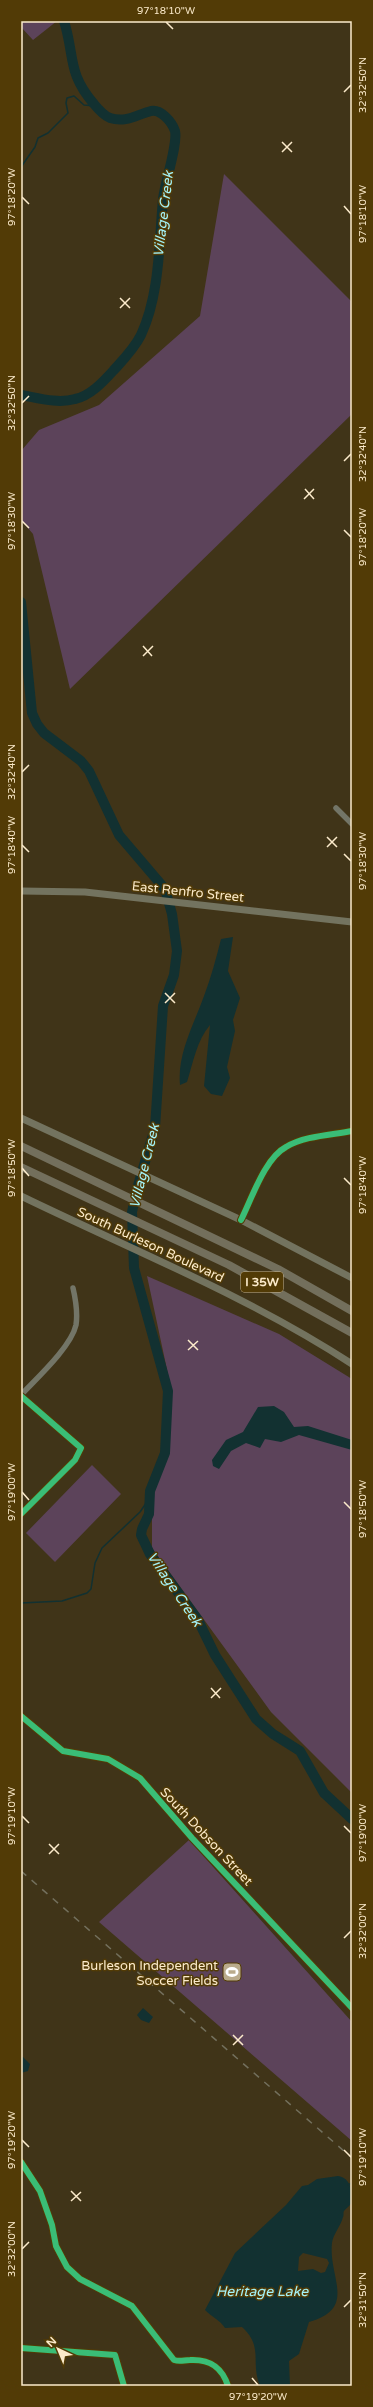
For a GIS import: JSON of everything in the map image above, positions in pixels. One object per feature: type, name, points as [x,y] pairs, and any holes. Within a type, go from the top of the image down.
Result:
[{"type":"highway","name":"I 35W","points":[[21,1146],[278,1269],[352,1311]]},
{"type":"highway","name":"I 35W","points":[[21,1167],[268,1285],[352,1333]]},
{"type":"main road","name":"East Renfro Street","points":[[21,891],[78,891],[352,922]]},
{"type":"main road","points":[[21,1118],[241,1220],[352,1278]]},
{"type":"main road","name":"South Burleson Boulevard","points":[[21,1196],[258,1308],[314,1339],[352,1364]]},
{"type":"street","points":[[336,808],[352,824]]},
{"type":"street","points":[[241,1220],[266,1168],[280,1150],[295,1143],[352,1131]]},
{"type":"street","points":[[21,1514],[75,1460],[81,1448],[21,1396],[69,1340],[75,1326],[77,1310],[73,1288]]},
{"type":"street","name":"South Dobson Street","points":[[21,1716],[63,1751],[108,1759],[140,1778],[192,1838],[352,2008]]},
{"type":"street","points":[[21,2348],[115,2355],[124,2386]]},
{"type":"shaded area","points":[[21,21],[57,21],[33,40],[21,27]]},
{"type":"shaded area","points":[[224,174],[352,302],[352,414],[70,689],[33,534],[21,520],[21,451],[39,430],[99,405],[200,316]]},
{"type":"shaded area","points":[[147,1276],[279,1334],[352,1379],[352,1793],[271,1712],[152,1548],[152,1490],[167,1456],[172,1393]]},
{"type":"shaded area","points":[[92,1465],[121,1494],[55,1562],[26,1533]]},
{"type":"shaded area","name":"Burleson Independent Soccer Fields","points":[[189,1840],[352,2022],[352,2141],[99,1922]]},
{"type":"water","points":[[233,937],[228,971],[240,998],[233,1020],[235,1031],[227,1067],[230,1078],[222,1096],[211,1094],[204,1086],[210,1025],[199,1045],[187,1082],[180,1085],[180,1073],[181,1062],[187,1039],[209,982],[221,939]]},
{"type":"water","points":[[274,1406],[284,1412],[294,1427],[308,1426],[352,1440],[352,1450],[299,1435],[281,1442],[265,1439],[260,1448],[246,1443],[231,1451],[219,1469],[213,1466],[212,1460],[226,1440],[243,1432],[258,1407]]},
{"type":"water","points":[[143,2008],[153,2017],[149,2023],[141,2020],[137,2015]]},
{"type":"water","points":[[21,2057],[23,2057],[30,2064],[28,2071],[21,2073]]},
{"type":"water","name":"Heritage Lake","points":[[338,2176],[342,2177],[348,2182],[352,2194],[352,2202],[344,2212],[332,2243],[337,2300],[333,2309],[324,2316],[309,2322],[299,2354],[289,2361],[290,2386],[260,2386],[257,2377],[255,2348],[249,2334],[242,2327],[225,2328],[205,2310],[235,2253],[286,2205],[302,2186],[308,2185],[317,2179]],"holes":[[[303,2253],[327,2259],[329,2263],[325,2272],[321,2273],[313,2269],[298,2271],[299,2257]]]},
{"type":"waterway","name":"Village Creek","points":[[21,395],[62,401],[75,399],[86,395],[105,380],[135,345],[141,335],[152,303],[158,268],[164,192],[175,145],[174,127],[169,120],[159,112],[151,111],[121,120],[107,117],[97,108],[79,83],[73,64],[64,21]]},
{"type":"waterway","points":[[21,167],[35,147],[38,138],[48,133],[68,113],[66,103],[67,98],[74,96],[84,105],[96,106]]},
{"type":"waterway","name":"Village Creek","points":[[21,602],[32,713],[37,724],[44,733],[81,761],[89,771],[119,835],[165,889],[172,914],[177,951],[174,975],[163,1006],[155,1128],[137,1189],[132,1212],[134,1268],[168,1391],[165,1453],[150,1491],[149,1514],[142,1529],[141,1535],[150,1554],[198,1620],[215,1655],[256,1719],[273,1734],[300,1751],[324,1793],[352,1819]]},
{"type":"waterway","points":[[21,1603],[62,1601],[87,1593],[91,1589],[95,1563],[102,1548],[140,1512],[149,1499]]},
{"type":"waterway","points":[[348,2185],[352,2183]]},
{"type":"railway","points":[[21,1871],[352,2158]]},
{"type":"cycle path","points":[[241,1220],[265,1169],[278,1152],[301,1140],[352,1131]]},
{"type":"cycle path","points":[[21,1396],[81,1448],[75,1460],[21,1514]]},
{"type":"cycle path","points":[[21,1716],[63,1751],[108,1759],[140,1778],[192,1838],[352,2008]]},
{"type":"cycle path","points":[[21,2162],[40,2191],[52,2225],[56,2246],[67,2267],[80,2279],[132,2306],[174,2360],[197,2360],[209,2363],[219,2369],[228,2386]]},
{"type":"cycle path","points":[[21,2348],[115,2355],[124,2386]]},
{"type":"place","name":"Burleson Independent Soccer Fields","points":[[232,1972]]}]
